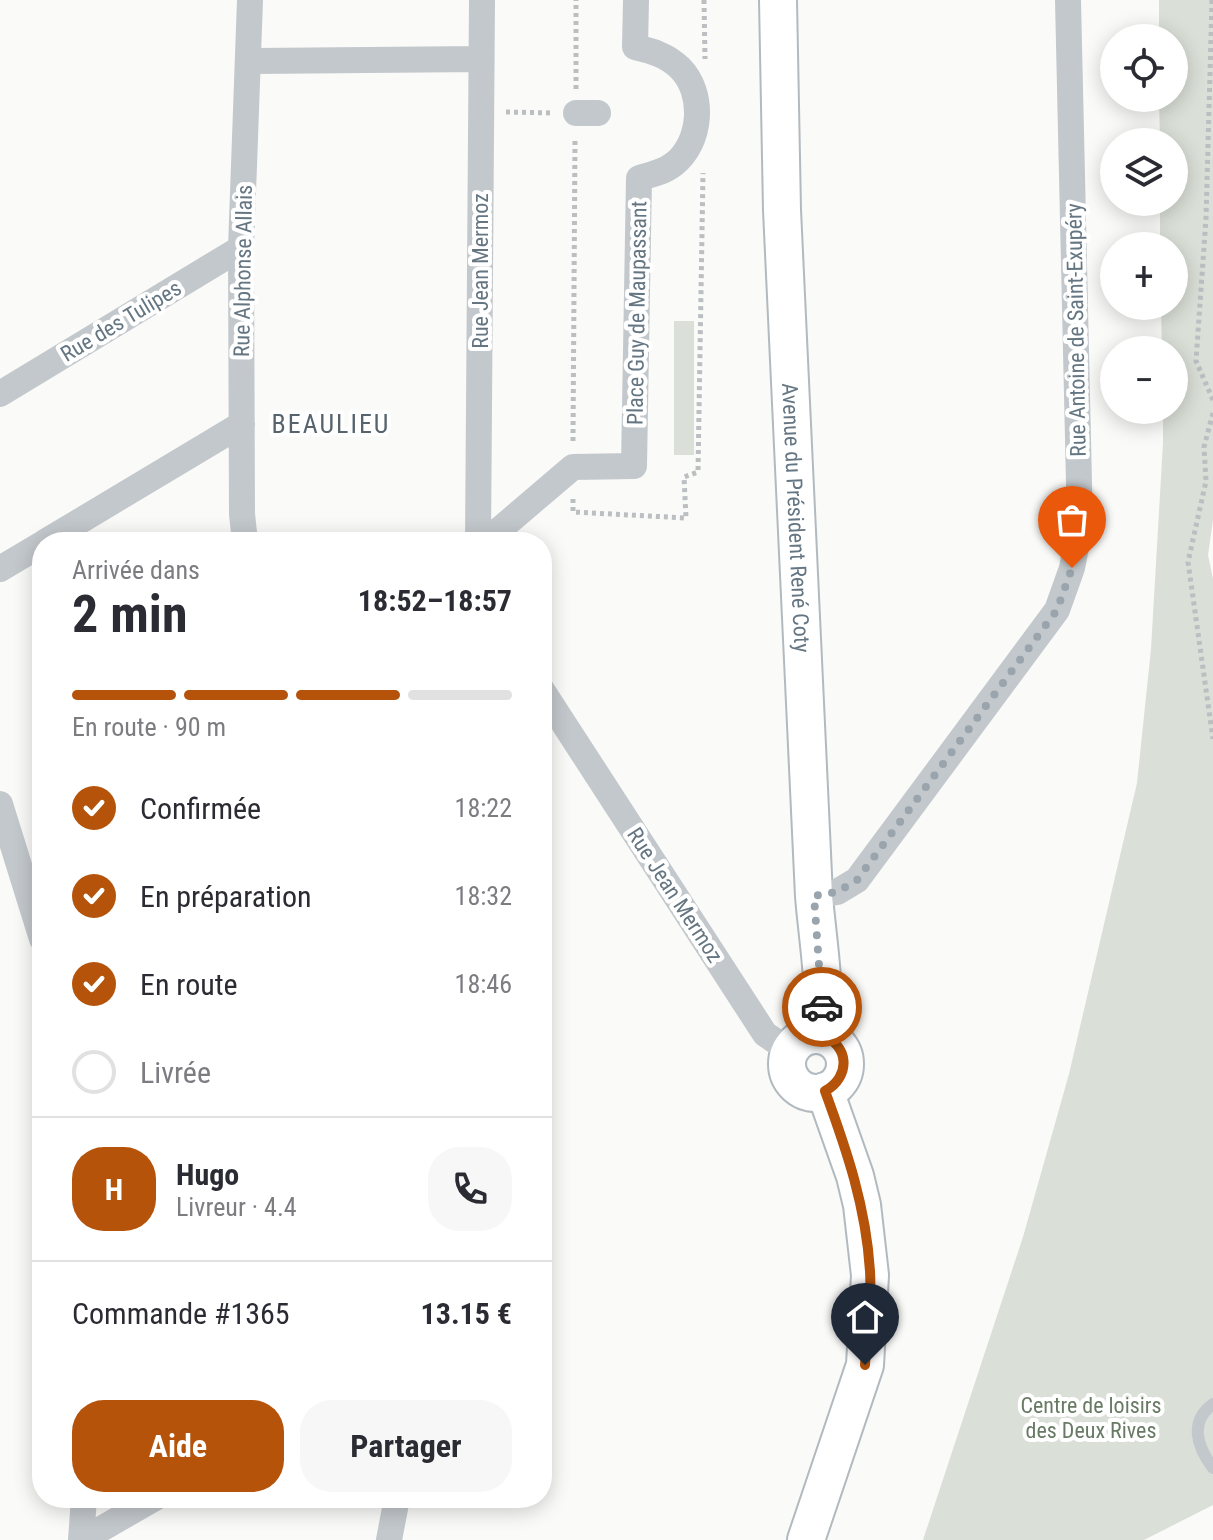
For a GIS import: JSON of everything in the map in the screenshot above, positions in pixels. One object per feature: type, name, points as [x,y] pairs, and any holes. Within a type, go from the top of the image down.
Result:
[{"type":"street","name":"Rue Alphonse Allais","points":[[244,532],[241,248],[250,0]]},
{"type":"street","name":"Rue Jean Mermoz","points":[[478,532],[482,0]]},
{"type":"street","name":"Place Guy de Maupassant","points":[[497,532],[573,467],[634,466],[639,178],[660,172],[684,154],[696,129],[697,103],[682,70],[667,57],[635,47],[636,0]]},
{"type":"street","name":"Avenue du Président René Coty","points":[[778,0],[782,210],[822,1024],[787,1060],[791,1078],[806,1090],[825,1091]]},
{"type":"street","name":"Rue Antoine de Saint-Exupéry","points":[[814,896],[837,892],[857,880],[1057,610],[1072,568],[1080,527],[1068,0]]},
{"type":"street","points":[[248,61],[481,59]]},
{"type":"street","name":"Rue des Tulipes","points":[[0,394],[241,248]]},
{"type":"street","points":[[62,532],[242,424]]},
{"type":"street","points":[[0,569],[32,550]]},
{"type":"street","name":"Rue Jean Mermoz","points":[[552,705],[765,1034],[805,1043]]},
{"type":"street","points":[[0,804],[32,907]]},
{"type":"street","points":[[805,1043],[837,1044],[844,1061],[840,1080],[825,1091],[855,1176],[862,1205],[870,1275],[865,1365],[806,1540]]},
{"type":"street","points":[[82,1540],[84,1508]]},
{"type":"street","points":[[82,1540],[138,1508]]},
{"type":"street","points":[[389,1540],[395,1508]]},
{"type":"lane","points":[[1213,1404],[1198,1423],[1199,1449],[1213,1468]]},
{"type":"path","points":[[1212,0],[1206,218],[1196,361],[1213,400]]},
{"type":"path","points":[[481,112],[587,113]]},
{"type":"path","points":[[1213,413],[1204,447],[1206,481],[1188,562],[1213,739]]},
{"type":"green space","name":"Centre de loisirs des Deux Rives","points":[[1159,0],[1213,0],[1213,520],[1208,555],[1213,579],[1213,1505],[1144,1540],[923,1540],[1023,1237],[1069,1074],[1137,783],[1151,649],[1163,424],[1188,424],[1188,336],[1162,336],[1161,320],[1188,320],[1188,232],[1160,232],[1160,216],[1188,216],[1188,128],[1160,128],[1159,112],[1188,112],[1188,24],[1159,24]]},
{"type":"green space","points":[[674,321],[694,321],[694,455],[674,455]]},
{"type":"way so far","points":[[822,1007],[814,896],[837,892],[857,880],[1057,610],[1072,568]]},
{"type":"district","name":"BEAULIEU","points":[[331,424]]},
{"type":"route","points":[[822,1007],[820,1035],[837,1044],[844,1061],[840,1080],[825,1091],[862,1205],[870,1275],[865,1365]]}]
